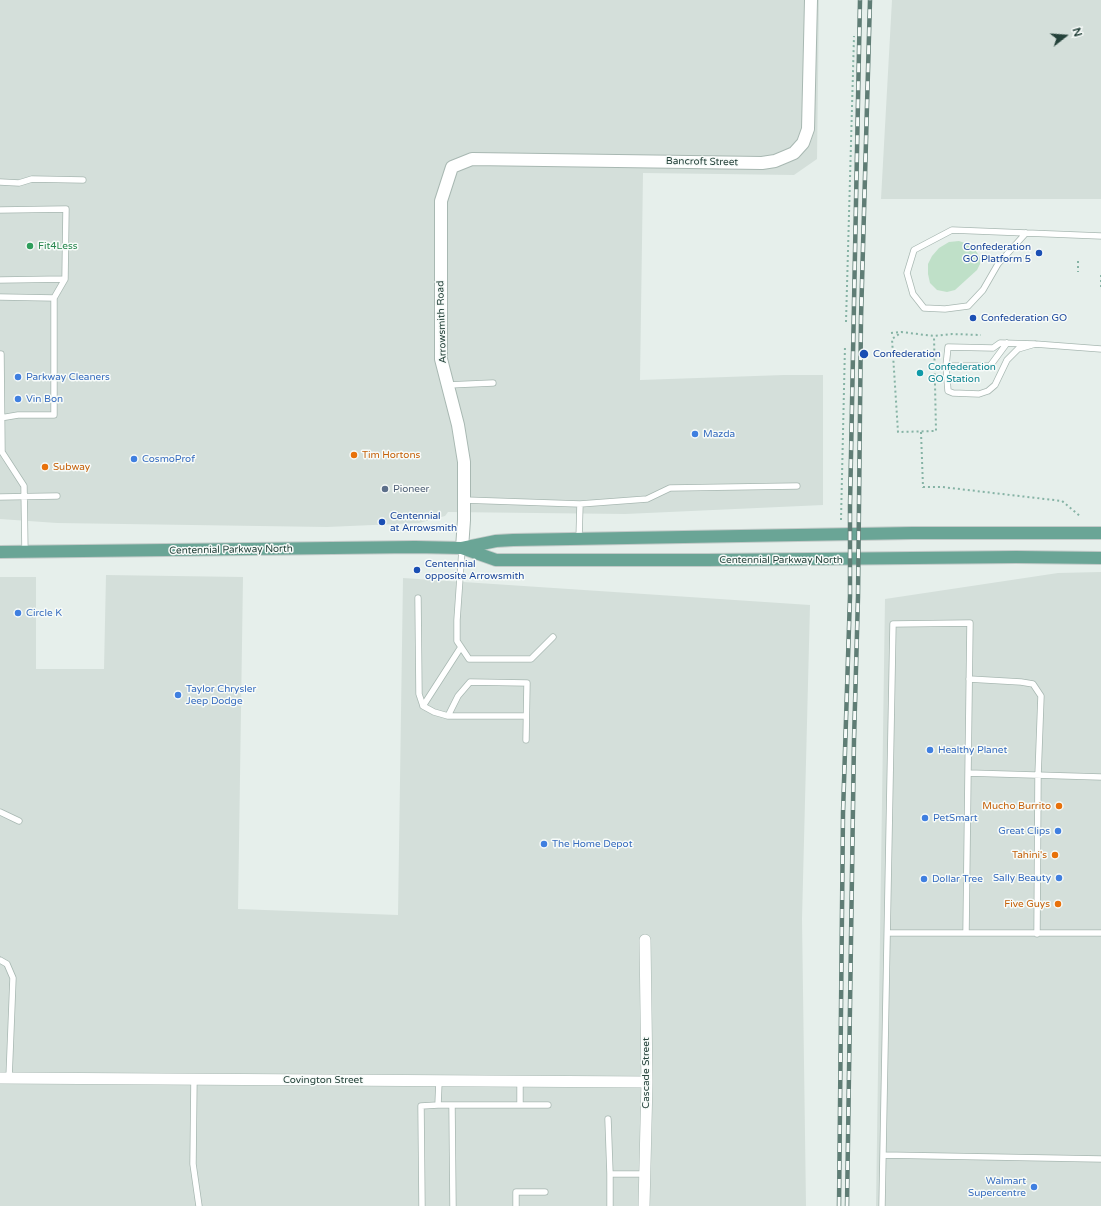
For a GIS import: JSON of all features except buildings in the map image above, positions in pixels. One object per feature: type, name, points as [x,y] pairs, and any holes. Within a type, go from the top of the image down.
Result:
[{"type":"main road","name":"Centennial Parkway North","points":[[0,552],[415,547],[462,548],[496,541],[579,539],[912,533],[1101,533]]},
{"type":"main road","name":"Centennial Parkway North","points":[[462,548],[496,560],[714,560],[1016,557],[1101,558]]},
{"type":"street","name":"Bancroft Street","points":[[452,167],[472,159],[762,163],[775,161],[794,153],[803,143],[808,129],[811,0]]},
{"type":"street","name":"Arrowsmith Road","points":[[452,167],[441,201],[441,359],[458,425],[464,462],[462,548]]},
{"type":"street","name":"Cascade Street","points":[[644,1206],[647,1082],[645,940]]},
{"type":"street","name":"Covington Street","points":[[4,1078],[647,1082]]},
{"type":"lane","points":[[0,182],[19,182],[32,179],[83,180]]},
{"type":"lane","points":[[0,210],[66,209],[65,279],[54,298],[54,415],[18,415],[1,418]]},
{"type":"lane","points":[[1026,233],[998,264],[983,290],[968,306],[945,309],[924,308],[913,294],[907,273],[914,250],[952,230],[1101,236]]},
{"type":"lane","points":[[0,280],[65,279]]},
{"type":"lane","points":[[0,297],[54,298]]},
{"type":"lane","points":[[1035,344],[1018,349],[1007,360],[996,385],[988,391],[979,394],[953,393],[948,391],[946,366],[948,347],[994,348],[1000,343],[1007,343],[1035,344],[1101,349]]},
{"type":"lane","points":[[946,366],[990,366],[1007,343]]},
{"type":"lane","points":[[0,354],[2,452],[24,486],[25,552]]},
{"type":"lane","points":[[448,385],[493,383]]},
{"type":"lane","points":[[464,500],[580,504],[647,499],[670,488],[797,486]]},
{"type":"lane","points":[[0,497],[57,496]]},
{"type":"lane","points":[[579,539],[580,504]]},
{"type":"lane","points":[[462,548],[457,641],[469,659],[531,659],[553,637]]},
{"type":"lane","points":[[418,598],[419,694],[423,706],[434,712],[448,716],[526,716]]},
{"type":"lane","points":[[882,1206],[893,624],[970,623],[966,933]]},
{"type":"lane","points":[[423,706],[461,647]]},
{"type":"lane","points":[[969,679],[1033,684],[1041,696],[1038,776],[1038,934]]},
{"type":"lane","points":[[448,716],[458,696],[470,682],[527,683],[526,740]]},
{"type":"lane","points":[[968,773],[1101,777]]},
{"type":"lane","points":[[0,812],[19,821]]},
{"type":"lane","points":[[888,933],[1101,933]]},
{"type":"lane","points":[[0,960],[7,964],[13,978],[4,1078]]},
{"type":"lane","points":[[194,1079],[193,1164],[200,1206]]},
{"type":"lane","points":[[438,1105],[439,1081]]},
{"type":"lane","points":[[520,1081],[520,1105]]},
{"type":"lane","points":[[452,1105],[452,1206]]},
{"type":"lane","points":[[422,1206],[421,1106],[548,1105]]},
{"type":"lane","points":[[608,1119],[610,1206]]},
{"type":"lane","points":[[883,1155],[1101,1159]]},
{"type":"lane","points":[[610,1174],[644,1174]]},
{"type":"lane","points":[[516,1206],[516,1192],[545,1192]]},
{"type":"path","points":[[846,322],[854,36]]},
{"type":"path","points":[[1078,261],[1078,272]]},
{"type":"path","points":[[1101,274],[1101,287]]},
{"type":"path","points":[[902,332],[892,339],[898,432],[936,431],[934,336]]},
{"type":"path","points":[[891,333],[902,332],[934,336],[952,334],[981,335]]},
{"type":"path","points":[[841,520],[845,345]]},
{"type":"path","points":[[921,432],[923,487],[942,487],[1062,501],[1080,516]]},
{"type":"shaded area","points":[[0,0],[819,0],[817,159],[794,175],[643,173],[640,380],[823,375],[823,505],[625,514],[448,512],[445,516],[419,523],[327,527],[57,523],[0,519]]},
{"type":"shaded area","points":[[892,0],[1101,0],[1101,199],[881,199]]},
{"type":"shaded area","points":[[1101,572],[1101,1206],[876,1206],[885,599],[1058,573]]},
{"type":"shaded area","points":[[106,575],[243,577],[238,909],[398,915],[403,578],[810,605],[802,919],[806,1206],[0,1206],[0,577],[36,577],[36,669],[104,669]]},
{"type":"green space","points":[[959,241],[968,244],[975,249],[980,258],[980,264],[977,270],[955,290],[947,292],[937,290],[930,283],[928,264],[932,256],[939,248],[949,242]]},
{"type":"railway","points":[[839,1206],[843,813],[850,596],[850,506],[860,0]]},
{"type":"railway","points":[[847,1206],[854,740],[858,597],[861,318],[870,0]]},
{"type":"place","name":"Fit4Less","points":[[30,246]]},
{"type":"place","name":"Confederation GO Platform 5","points":[[1039,253]]},
{"type":"place","name":"Confederation GO","points":[[973,318]]},
{"type":"place","name":"Confederation","points":[[864,354]]},
{"type":"place","name":"Confederation GO Station","points":[[920,373]]},
{"type":"place","name":"Parkway Cleaners","points":[[18,377]]},
{"type":"place","name":"Vin Bon","points":[[18,399]]},
{"type":"place","name":"Mazda","points":[[695,434]]},
{"type":"place","name":"Tim Hortons","points":[[354,455]]},
{"type":"place","name":"CosmoProf","points":[[134,459]]},
{"type":"place","name":"Subway","points":[[45,467]]},
{"type":"place","name":"Pioneer","points":[[385,489]]},
{"type":"place","name":"Centennial at Arrowsmith","points":[[382,522]]},
{"type":"place","name":"Centennial opposite Arrowsmith","points":[[417,570]]},
{"type":"place","name":"Circle K","points":[[18,613]]},
{"type":"place","name":"Taylor Chrysler Jeep Dodge","points":[[178,695]]},
{"type":"place","name":"Healthy Planet","points":[[930,750]]},
{"type":"place","name":"Mucho Burrito","points":[[1059,806]]},
{"type":"place","name":"PetSmart","points":[[925,818]]},
{"type":"place","name":"Great Clips","points":[[1058,831]]},
{"type":"place","name":"The Home Depot","points":[[544,844]]},
{"type":"place","name":"Tahini's","points":[[1055,855]]},
{"type":"place","name":"Sally Beauty","points":[[1059,878]]},
{"type":"place","name":"Dollar Tree","points":[[924,879]]},
{"type":"place","name":"Five Guys","points":[[1058,904]]},
{"type":"place","name":"Walmart Supercentre","points":[[1034,1187]]}]
